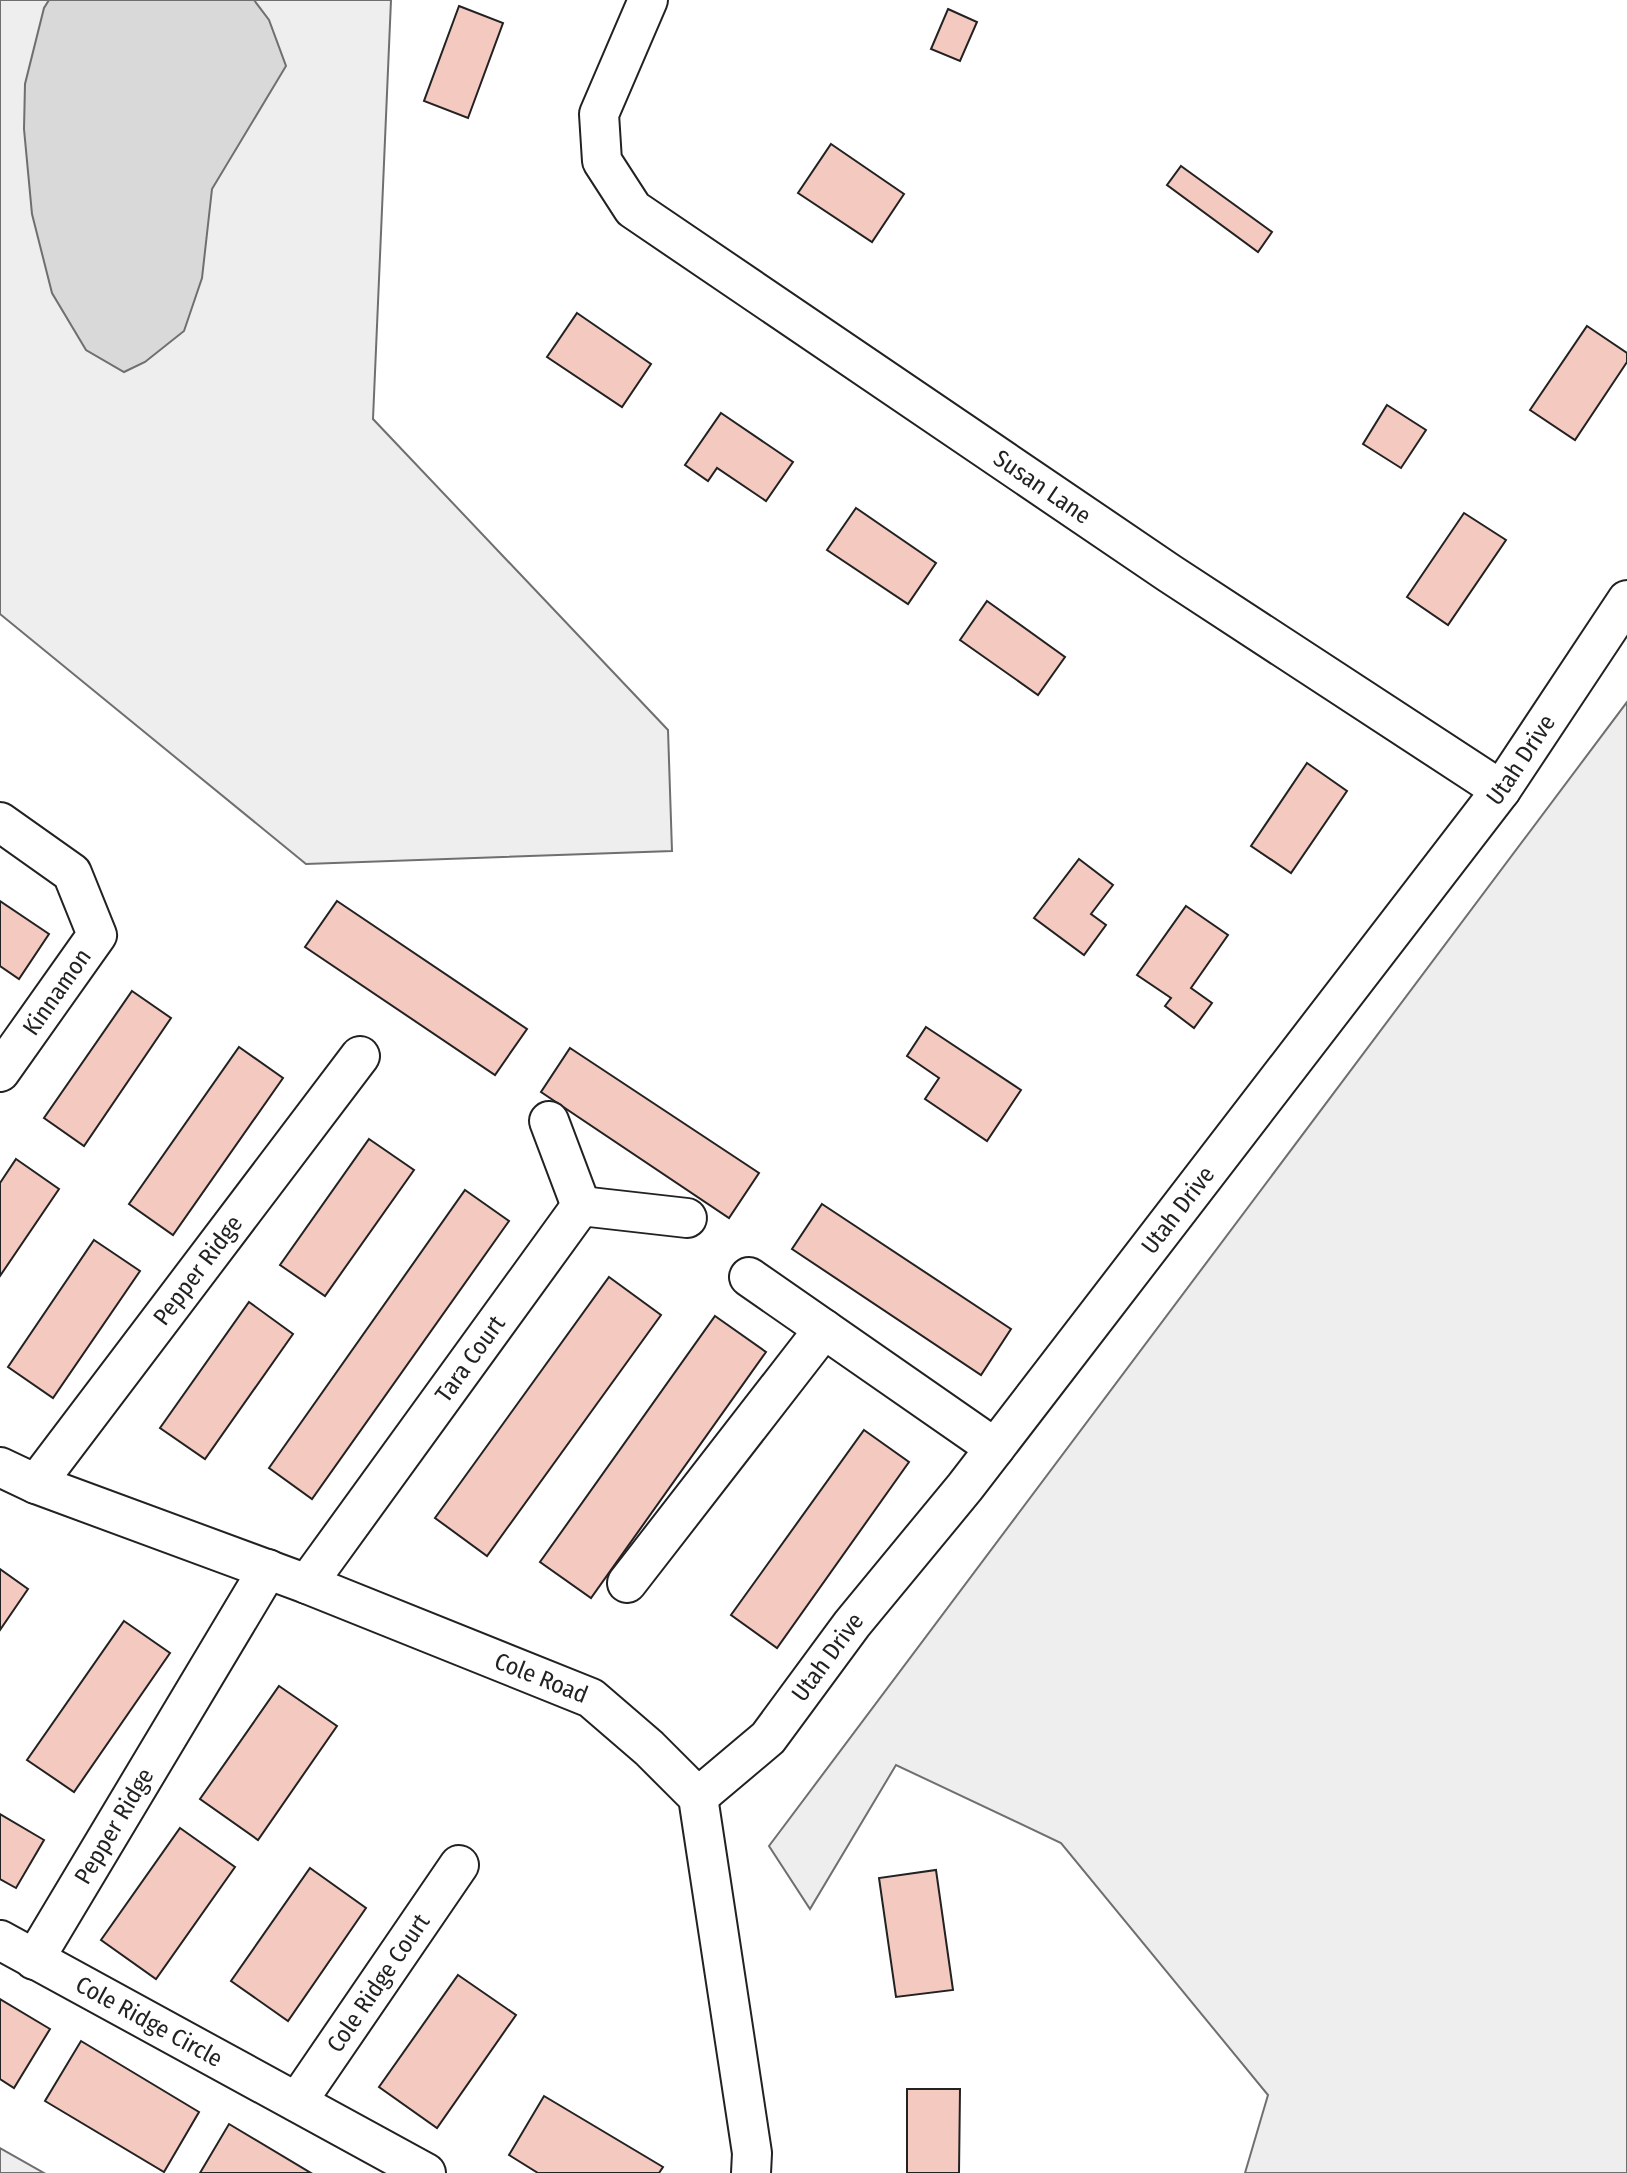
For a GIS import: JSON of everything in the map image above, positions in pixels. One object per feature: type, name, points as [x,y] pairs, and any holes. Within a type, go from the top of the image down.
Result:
[{"type":"street","name":"Susan Lane","points":[[648,0],[599,114],[602,162],[633,209],[1158,565],[1500,790]]},
{"type":"street","name":"Utah Drive","points":[[698,1797],[768,1738],[852,1624],[995,1448],[1500,790],[1627,600]]},
{"type":"street","name":"Kinnamon","points":[[0,822],[72,873],[97,935],[0,1072]]},
{"type":"street","name":"Pepper Ridge","points":[[36,1484],[360,1056]]},
{"type":"street","points":[[549,1121],[581,1206],[687,1218]]},
{"type":"street","name":"Tara Court","points":[[307,1584],[581,1206]]},
{"type":"street","points":[[749,1277],[995,1448]]},
{"type":"street","points":[[627,1583],[824,1329]]},
{"type":"street","name":"Cole Road","points":[[0,1466],[36,1484],[263,1577],[307,1584],[591,1698],[649,1748],[698,1797]]},
{"type":"street","name":"Pepper Ridge","points":[[34,1960],[263,1577]]},
{"type":"street","points":[[698,1797],[752,2153],[751,2173]]},
{"type":"street","name":"Cole Ridge Court","points":[[297,2102],[459,1865]]},
{"type":"street","name":"Cole Ridge Circle","points":[[0,1940],[426,2173]]},
{"type":"shaded area","points":[[0,0],[391,0],[373,419],[668,730],[672,851],[306,864],[0,614]]},
{"type":"shaded area","points":[[49,0],[254,0],[269,20],[286,66],[212,189],[202,278],[184,331],[145,362],[124,372],[86,350],[52,293],[32,214],[24,129],[25,84],[44,8]]},
{"type":"shaded area","points":[[1627,702],[1627,2173],[1245,2173],[1268,2095],[1061,1843],[896,1765],[810,1909],[769,1846]]},
{"type":"shaded area","points":[[0,2148],[44,2173],[0,2173]]},
{"type":"building","points":[[459,6],[503,23],[468,118],[424,101]]},
{"type":"building","points":[[948,9],[977,22],[960,61],[931,49]]},
{"type":"building","points":[[831,144],[904,194],[872,242],[798,193]]},
{"type":"building","points":[[1181,166],[1272,232],[1258,252],[1167,185]]},
{"type":"building","points":[[577,313],[651,364],[622,407],[547,357]]},
{"type":"building","points":[[1587,326],[1627,353],[1627,362],[1575,440],[1530,410]]},
{"type":"building","points":[[1387,405],[1426,430],[1401,468],[1363,444]]},
{"type":"building","points":[[721,413],[793,462],[766,501],[717,468],[708,481],[685,465]]},
{"type":"building","points":[[856,508],[936,563],[908,604],[827,550]]},
{"type":"building","points":[[1464,513],[1506,540],[1448,625],[1407,597]]},
{"type":"building","points":[[987,601],[1065,657],[1038,695],[960,640]]},
{"type":"building","points":[[1307,763],[1347,791],[1291,873],[1251,846]]},
{"type":"building","points":[[1079,859],[1113,885],[1091,914],[1106,925],[1084,955],[1034,918]]},
{"type":"building","points":[[0,901],[49,934],[19,979],[0,966]]},
{"type":"building","points":[[337,901],[527,1029],[495,1075],[305,947]]},
{"type":"building","points":[[1186,906],[1228,935],[1191,988],[1212,1003],[1194,1028],[1165,1006],[1171,998],[1137,975]]},
{"type":"building","points":[[132,991],[171,1018],[84,1146],[44,1118]]},
{"type":"building","points":[[926,1027],[1021,1090],[987,1141],[925,1099],[939,1078],[907,1056]]},
{"type":"building","points":[[239,1047],[283,1078],[173,1235],[129,1204]]},
{"type":"building","points":[[570,1048],[759,1173],[729,1218],[541,1092]]},
{"type":"building","points":[[369,1139],[414,1170],[325,1296],[280,1265]]},
{"type":"building","points":[[16,1159],[59,1189],[0,1276],[0,1183]]},
{"type":"building","points":[[465,1190],[509,1221],[312,1499],[269,1468]]},
{"type":"building","points":[[822,1204],[1011,1329],[981,1375],[792,1249]]},
{"type":"building","points":[[94,1240],[140,1271],[53,1398],[8,1367]]},
{"type":"building","points":[[609,1277],[661,1315],[487,1556],[435,1518]]},
{"type":"building","points":[[249,1302],[293,1334],[205,1459],[160,1428]]},
{"type":"building","points":[[715,1316],[766,1352],[591,1598],[540,1562]]},
{"type":"building","points":[[864,1430],[909,1462],[777,1648],[731,1615]]},
{"type":"building","points":[[0,1569],[28,1589],[0,1630]]},
{"type":"building","points":[[124,1621],[170,1653],[74,1792],[27,1760]]},
{"type":"building","points":[[279,1686],[337,1726],[258,1840],[200,1799]]},
{"type":"building","points":[[0,1814],[44,1840],[16,1888],[0,1879]]},
{"type":"building","points":[[180,1828],[235,1867],[156,1979],[101,1940]]},
{"type":"building","points":[[310,1868],[366,1908],[288,2021],[231,1981]]},
{"type":"building","points":[[936,1870],[953,1990],[896,1997],[879,1878]]},
{"type":"building","points":[[458,1975],[516,2015],[437,2128],[379,2087]]},
{"type":"building","points":[[0,1999],[50,2029],[14,2088],[0,2079]]},
{"type":"building","points":[[81,2041],[199,2112],[164,2172],[45,2101]]},
{"type":"building","points":[[907,2089],[960,2089],[959,2173],[907,2173]]},
{"type":"building","points":[[544,2096],[663,2167],[659,2173],[538,2173],[509,2155]]},
{"type":"building","points":[[229,2124],[311,2173],[200,2173]]}]
